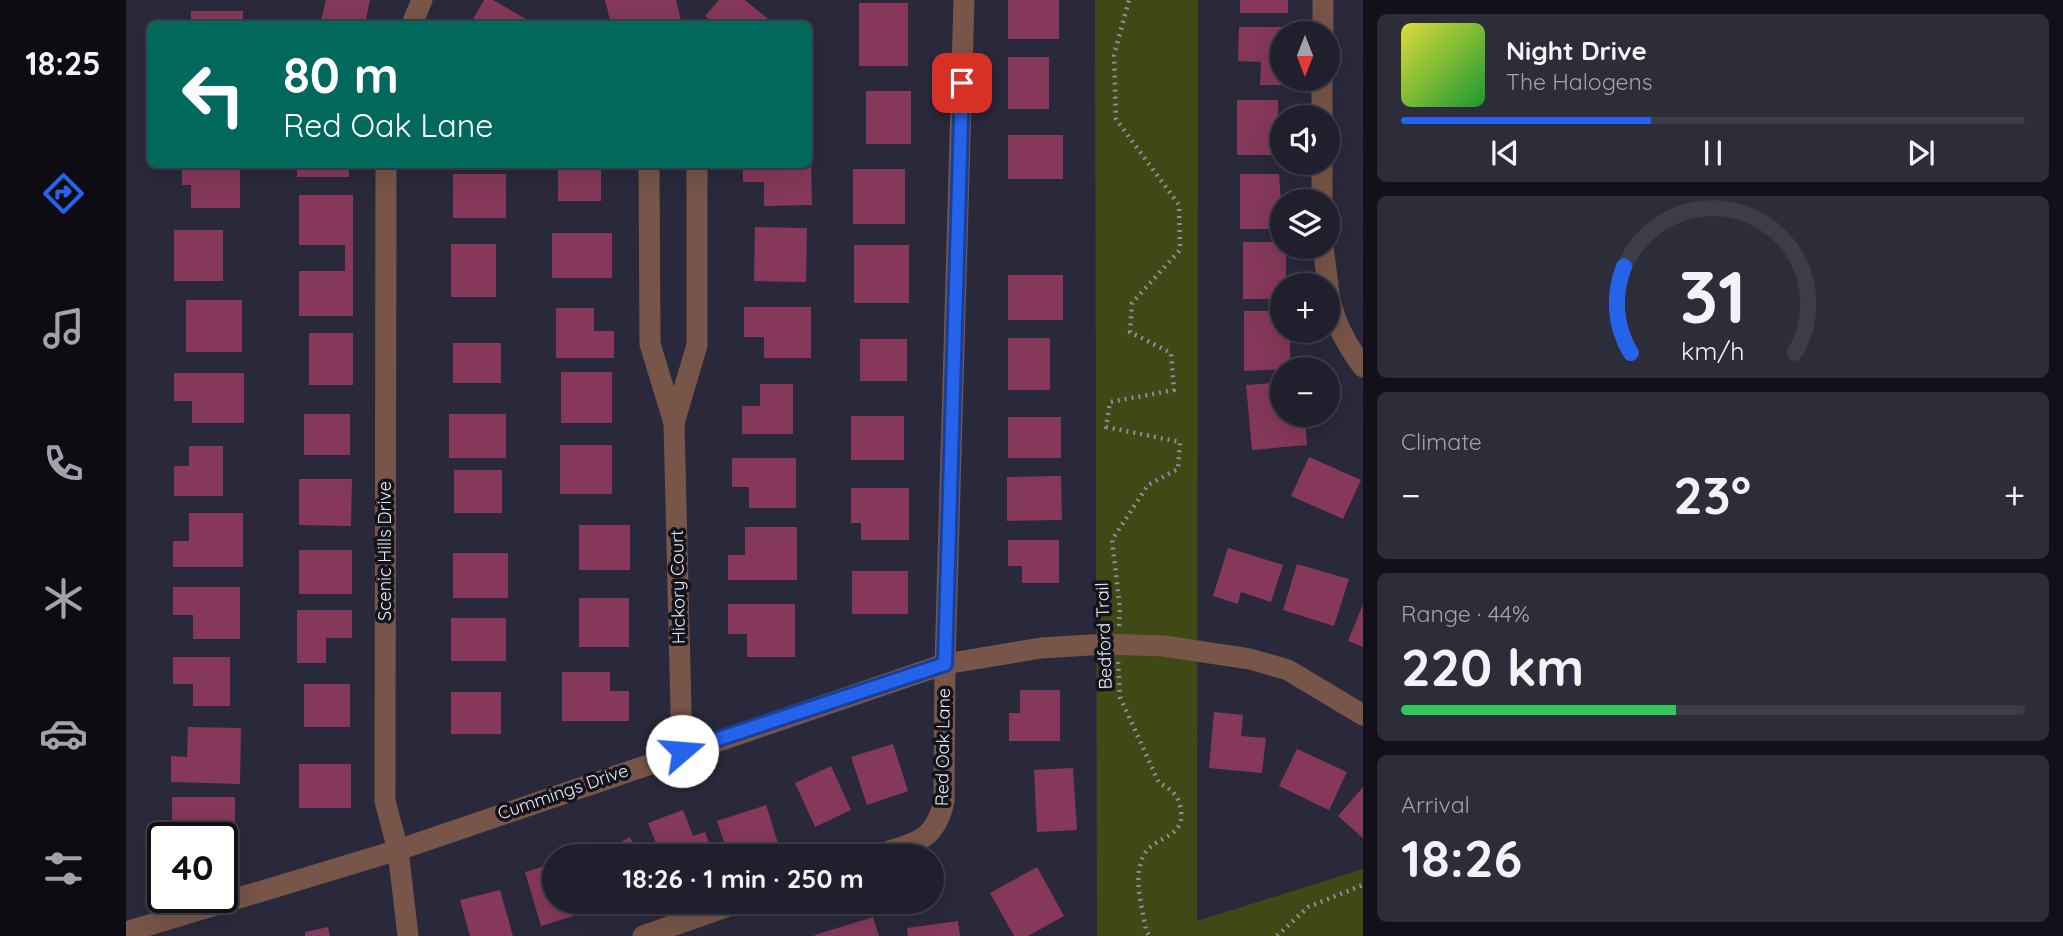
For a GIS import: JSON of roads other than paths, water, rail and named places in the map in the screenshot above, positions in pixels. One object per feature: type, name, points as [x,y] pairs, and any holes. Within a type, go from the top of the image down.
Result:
[{"type":"street","points":[[413,21],[422,0]]},
{"type":"street","name":"Red Oak Lane","points":[[909,844],[927,838],[940,822],[944,801],[945,664],[964,0]]},
{"type":"street","points":[[1323,0],[1323,21]]},
{"type":"street","name":"Scenic Hills Drive","points":[[386,168],[385,801],[398,850],[408,936]]},
{"type":"street","name":"Hickory Court","points":[[649,168],[650,344],[674,423],[682,751]]},
{"type":"street","name":"Hickory Court","points":[[674,423],[697,345],[697,168]]},
{"type":"street","points":[[1340,333],[1363,367]]},
{"type":"street","name":"Cummings Drive","points":[[126,932],[398,850],[682,751],[945,664],[1041,648],[1117,644],[1164,646],[1250,659],[1288,670],[1363,715]]},
{"type":"street","points":[[643,936],[706,914]]}]
